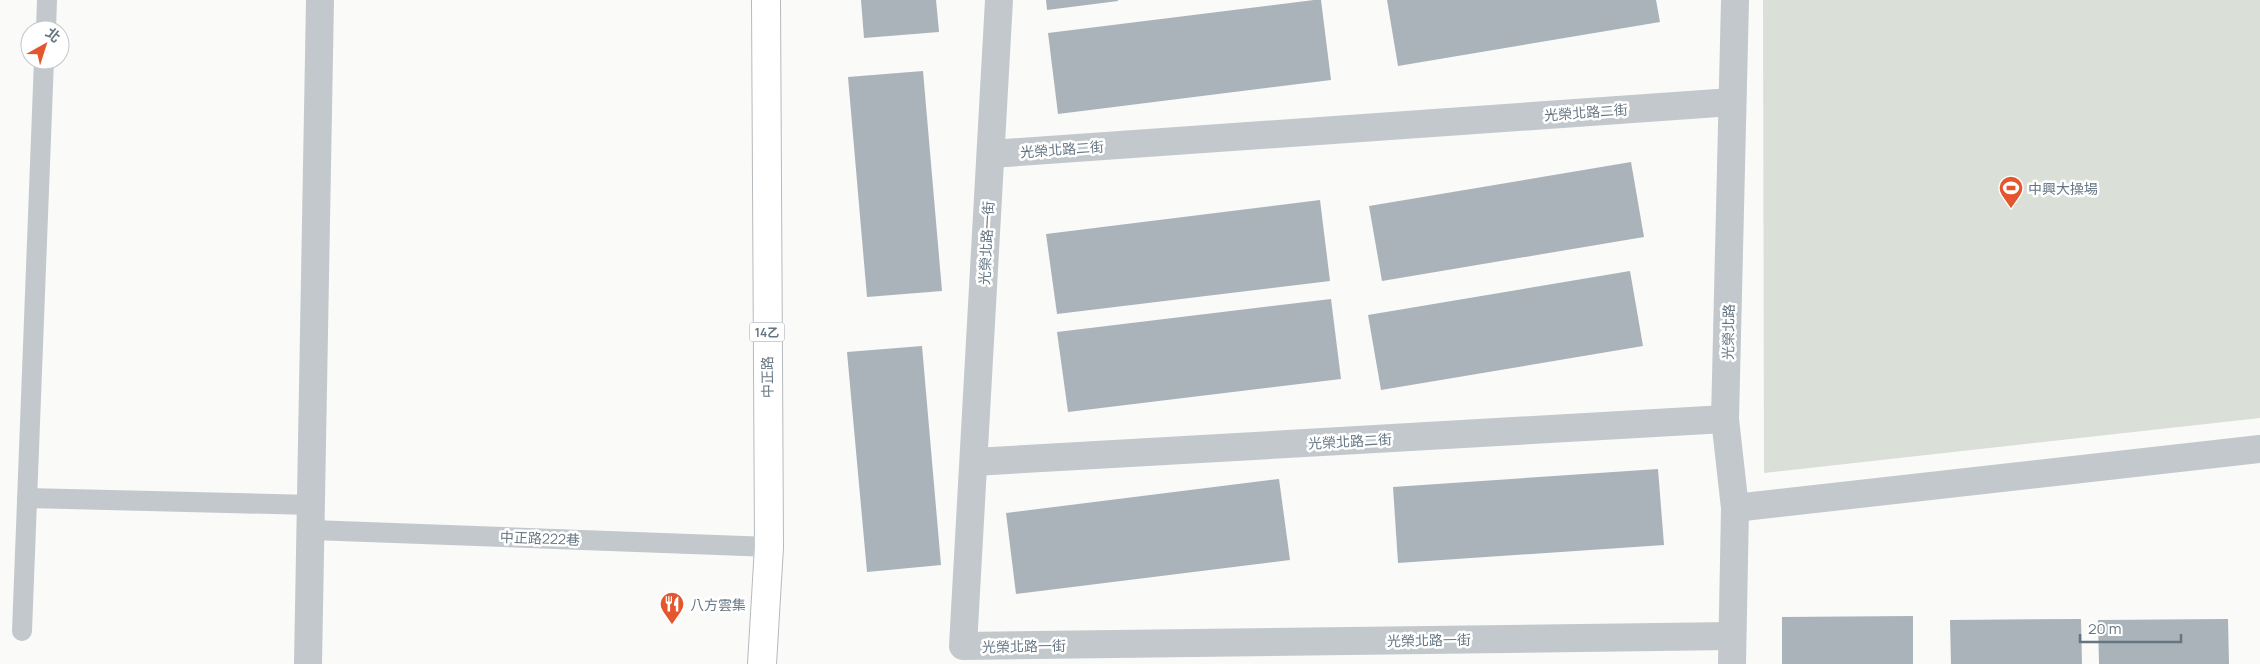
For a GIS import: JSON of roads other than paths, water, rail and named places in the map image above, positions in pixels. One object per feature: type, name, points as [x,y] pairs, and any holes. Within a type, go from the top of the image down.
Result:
[{"type":"main road","name":"中正路","points":[[762,664],[769,547],[766,0]]},
{"type":"street","points":[[308,664],[320,0]]},
{"type":"street","name":"光榮北路一街","points":[[999,0],[963,646],[1732,636]]},
{"type":"street","name":"光榮北路","points":[[1732,664],[1735,508],[1726,419],[1735,0]]},
{"type":"street","name":"光榮北路二街","points":[[991,154],[1732,102]]},
{"type":"street","name":"光榮北路二街","points":[[974,462],[1726,419]]},
{"type":"street","points":[[1735,508],[2260,449]]},
{"type":"lane","points":[[46,20],[47,0]]},
{"type":"lane","points":[[22,632],[44,70]]},
{"type":"lane","name":"中正路222巷","points":[[27,498],[769,547]]},
{"type":"place","name":"中興大操場","points":[[2011,209]]},
{"type":"place","name":"八方雲集","points":[[672,625]]}]
